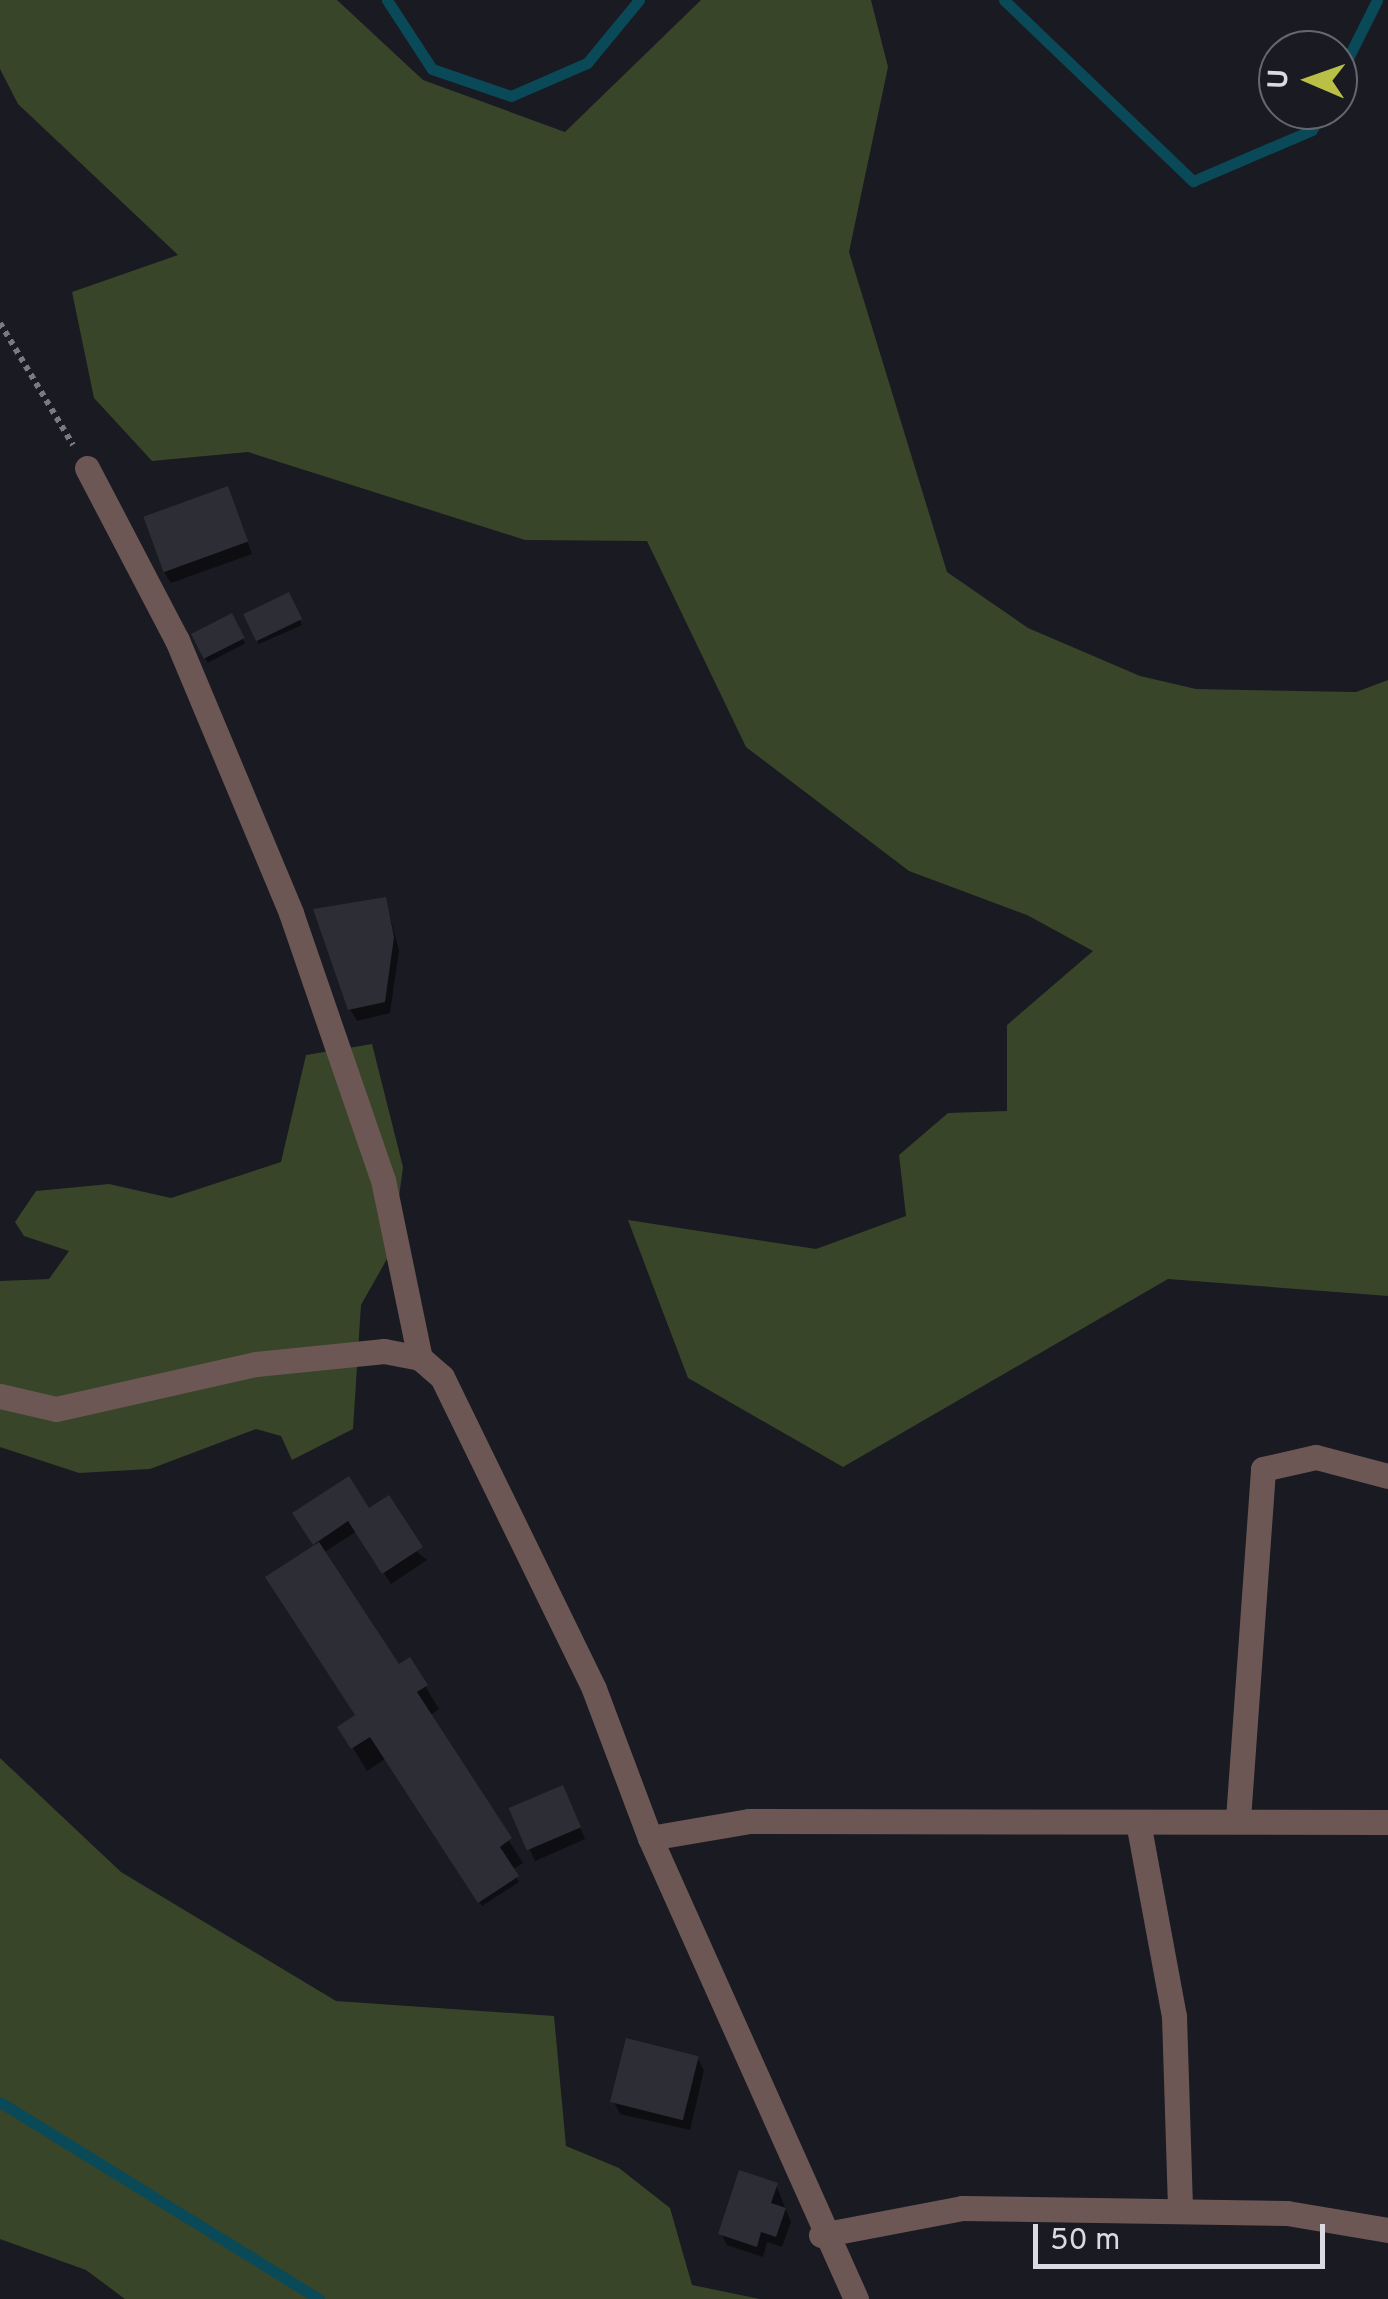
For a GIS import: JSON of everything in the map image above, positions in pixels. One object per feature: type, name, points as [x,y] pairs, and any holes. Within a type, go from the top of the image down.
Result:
[{"type":"street","points":[[87,468],[177,640],[291,912],[383,1180],[420,1358],[472,1423],[594,1689],[650,1838],[770,2091],[821,2234],[856,2299]]},
{"type":"street","points":[[0,1396],[56,1409],[256,1364],[384,1350],[420,1358]]},
{"type":"street","points":[[1238,1819],[1263,1469],[1316,1457],[1388,1476]]},
{"type":"street","points":[[650,1838],[749,1821],[1388,1822]]},
{"type":"street","points":[[1138,1822],[1173,2001],[1180,2211]]},
{"type":"street","points":[[821,2234],[962,2208],[1286,2213],[1388,2230]]},
{"type":"path","points":[[0,323],[87,468]]},
{"type":"green space","points":[[0,0],[337,0],[423,80],[565,132],[701,0],[871,0],[888,67],[849,252],[947,572],[1028,628],[1140,676],[1196,689],[1356,692],[1388,680],[1388,1296],[1168,1279],[843,1467],[688,1378],[628,1220],[816,1249],[906,1216],[899,1155],[948,1113],[1007,1111],[1007,1025],[1093,951],[1027,915],[909,871],[746,747],[647,541],[525,540],[248,452],[152,461],[94,398],[72,292],[178,255],[18,104],[0,69]]},
{"type":"green space","points":[[372,1044],[403,1167],[392,1250],[361,1305],[353,1429],[292,1460],[281,1436],[256,1429],[150,1469],[79,1473],[0,1447],[0,1281],[49,1279],[69,1251],[24,1236],[15,1222],[36,1191],[109,1184],[171,1198],[281,1162],[306,1055]]},
{"type":"green space","points":[[0,1758],[121,1872],[336,2001],[554,2016],[566,2146],[619,2168],[670,2208],[692,2285],[760,2299],[125,2299],[86,2270],[0,2239]]},
{"type":"building","points":[[228,486],[248,541],[164,572],[143,517]]},
{"type":"building","points":[[289,592],[302,619],[256,641],[243,614]]},
{"type":"building","points":[[232,613],[245,638],[204,659],[191,634]]},
{"type":"building","points":[[386,897],[394,937],[385,1002],[348,1010],[313,909]]},
{"type":"building","points":[[349,1476],[369,1508],[389,1495],[423,1547],[382,1574],[348,1521],[313,1545],[292,1513]]},
{"type":"building","points":[[319,1542],[399,1664],[410,1657],[428,1685],[417,1692],[512,1838],[500,1847],[519,1876],[478,1903],[370,1737],[351,1749],[337,1727],[355,1715],[265,1577]]},
{"type":"building","points":[[563,1785],[581,1827],[527,1850],[509,1808]]},
{"type":"building","points":[[626,2038],[699,2056],[683,2120],[610,2102]]},
{"type":"building","points":[[739,2170],[778,2183],[771,2203],[786,2208],[776,2237],[761,2232],[757,2247],[718,2234]]},
{"type":"waterway","points":[[387,0],[432,69],[511,96],[587,63],[639,0]]},
{"type":"waterway","points":[[1004,0],[1193,181],[1312,130]]},
{"type":"waterway","points":[[1358,38],[1377,0]]},
{"type":"waterway","points":[[0,2102],[319,2299]]}]
